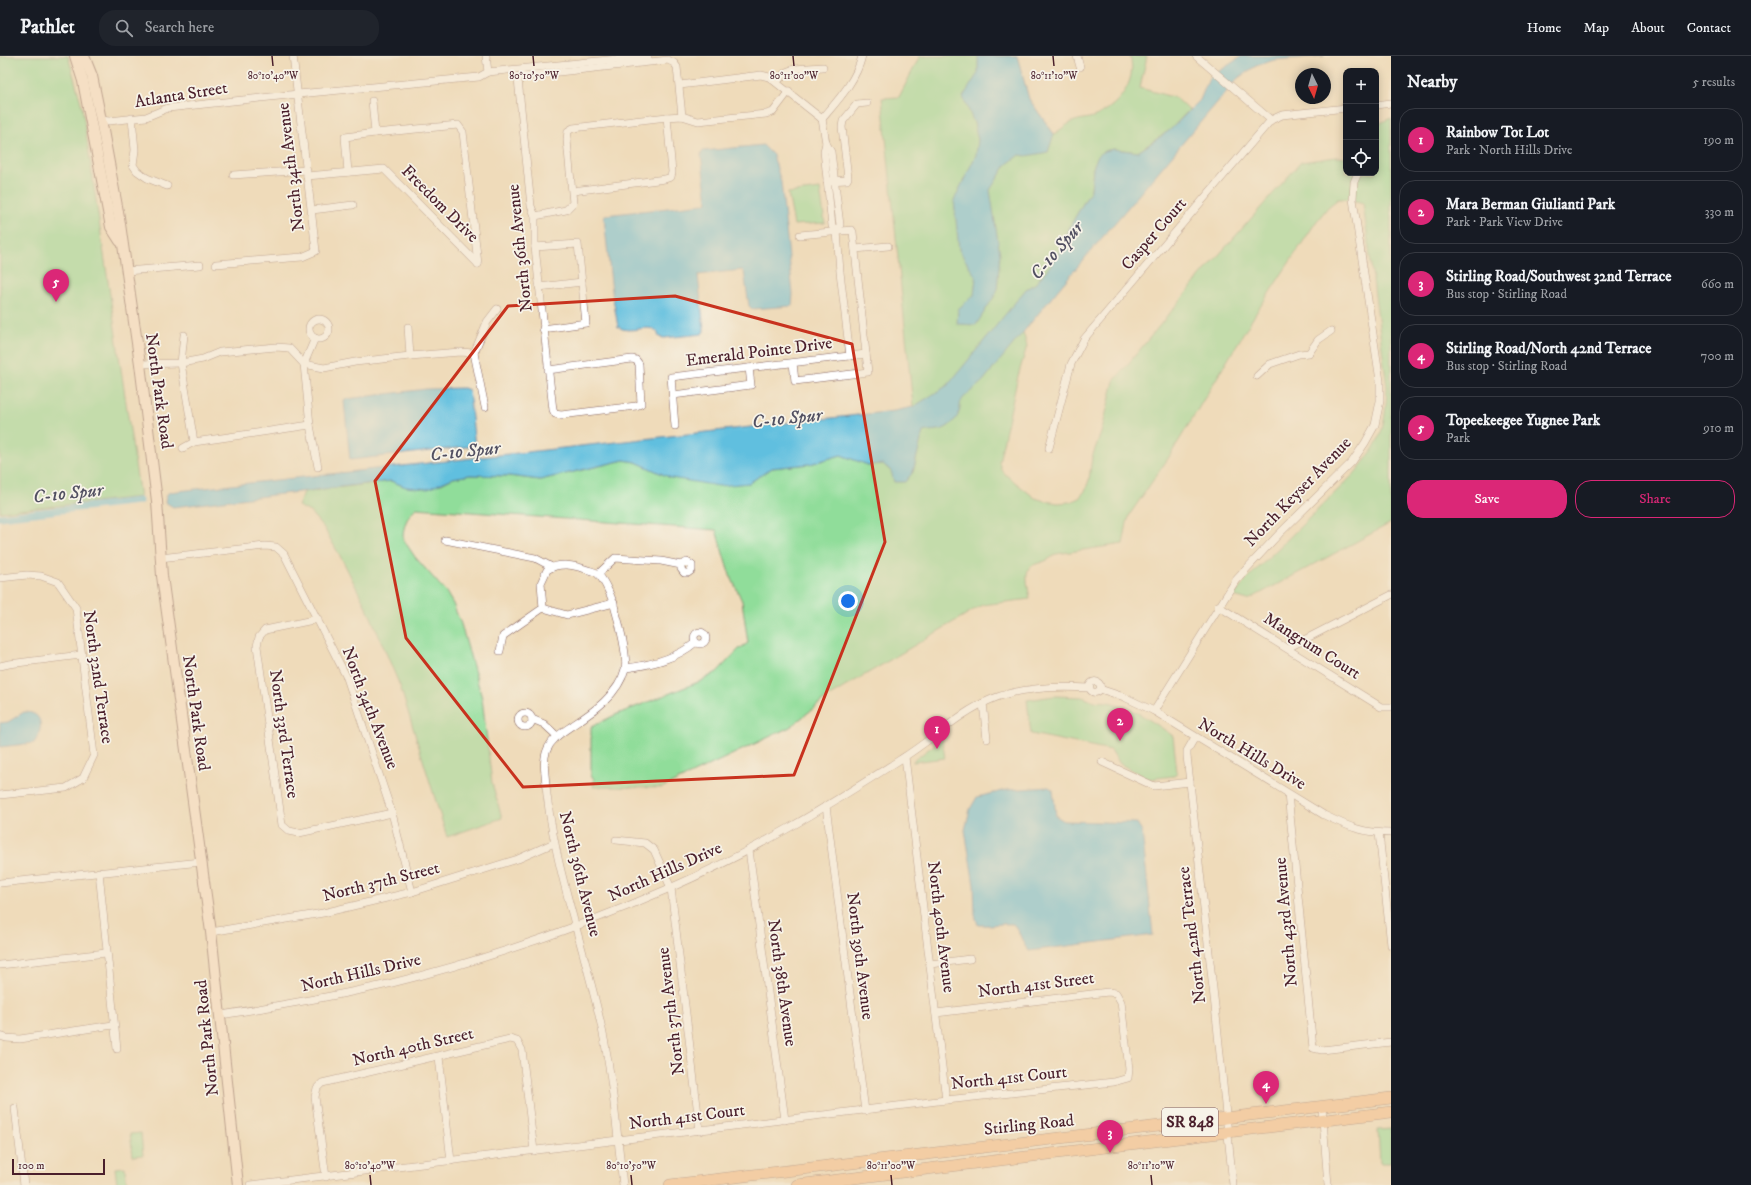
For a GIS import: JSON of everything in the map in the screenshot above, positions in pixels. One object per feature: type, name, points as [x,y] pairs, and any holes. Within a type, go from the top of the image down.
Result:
[{"type":"main road","name":"Stirling Road","points":[[670,1185],[1391,1098]]},
{"type":"main road","name":"Stirling Road","points":[[797,1185],[1391,1112]]},
{"type":"main road","points":[[995,1146],[996,1160]]},
{"type":"main road","points":[[892,1173],[906,1164],[908,1156]]},
{"type":"street","name":"North Park Road","points":[[74,56],[83,81],[111,226],[122,244]]},
{"type":"street","name":"North Park Road","points":[[84,56],[92,76],[101,120],[140,364],[157,501],[160,558],[174,674],[211,932],[221,1015],[238,1185]]},
{"type":"street","name":"North 34th Avenue","points":[[216,264],[302,257],[316,251],[293,56]]},
{"type":"street","points":[[486,56],[488,72]]},
{"type":"street","name":"Atlanta Street","points":[[101,120],[109,121],[146,117],[168,108],[479,77],[488,72],[648,56]]},
{"type":"street","points":[[682,116],[680,85],[762,76],[769,77],[777,82],[822,119],[846,91],[857,72],[862,56]]},
{"type":"street","points":[[1077,56],[1080,67]]},
{"type":"street","points":[[1196,56],[1232,85],[1271,120],[1282,115],[1343,108]]},
{"type":"street","name":"North 36th Avenue","points":[[548,370],[632,359],[636,360],[639,364],[641,404],[636,406],[562,415],[555,414],[553,410],[548,370],[543,329],[535,247],[535,216],[531,206],[518,79],[522,76],[668,60],[674,63],[677,67],[680,85]]},
{"type":"street","points":[[777,82],[786,72],[794,69],[823,67]]},
{"type":"street","points":[[535,216],[566,210],[574,203],[567,140],[568,131],[573,128],[667,117],[682,116],[698,121],[766,114],[773,112],[789,91]]},
{"type":"street","points":[[348,172],[345,137],[375,133],[372,101]]},
{"type":"street","points":[[831,180],[847,180],[848,178],[842,127],[843,121],[856,104],[867,103]]},
{"type":"street","points":[[1379,104],[1391,103]]},
{"type":"street","points":[[573,191],[665,179],[671,176],[672,172],[667,117]]},
{"type":"street","points":[[132,118],[135,150],[133,165],[137,171],[147,178],[167,186]]},
{"type":"street","name":"Emerald Pointe Drive","points":[[822,119],[826,143],[824,151],[840,225],[837,230],[840,272],[850,356]]},
{"type":"street","name":"Casper Court","points":[[1049,448],[1071,364],[1084,339],[1271,120]]},
{"type":"street","name":"Freedom Drive","points":[[233,175],[348,172],[384,169],[478,264],[463,132],[458,125],[375,133]]},
{"type":"street","name":"North Keyser Avenue","points":[[1154,711],[1218,606],[1236,580],[1279,534],[1352,462],[1366,443],[1375,425],[1380,402],[1380,381],[1353,199],[1354,182],[1357,176]]},
{"type":"street","points":[[312,210],[353,205]]},
{"type":"street","points":[[793,363],[795,381],[868,372],[852,230],[837,230],[800,235]]},
{"type":"street","points":[[535,247],[578,244],[582,282],[586,323],[543,329]]},
{"type":"street","points":[[855,249],[888,246]]},
{"type":"street","points":[[126,271],[200,265]]},
{"type":"street","points":[[539,287],[582,282]]},
{"type":"street","points":[[485,407],[474,353],[487,322],[497,309]]},
{"type":"street","points":[[408,327],[410,356]]},
{"type":"street","points":[[1256,376],[1270,364],[1299,354],[1309,353],[1318,340],[1331,331]]},
{"type":"street","points":[[184,335],[181,363],[194,442]]},
{"type":"street","points":[[315,338],[304,364],[310,425],[318,467]]},
{"type":"street","points":[[140,364],[181,363],[203,360],[220,352],[276,347],[289,348],[304,364],[324,368],[355,362],[410,356],[474,353]]},
{"type":"street","name":"Emerald Pointe Drive","points":[[673,394],[671,377],[866,354]]},
{"type":"street","points":[[675,426],[673,394],[751,386],[749,368]]},
{"type":"street","points":[[183,448],[194,442],[310,425]]},
{"type":"street","points":[[444,540],[535,558],[552,567]]},
{"type":"street","name":"North 34th Avenue","points":[[160,558],[265,546],[276,547],[284,554],[347,678],[392,813],[412,892]]},
{"type":"street","points":[[598,574],[614,558],[661,561],[681,565]]},
{"type":"street","points":[[543,608],[541,583],[547,570],[562,564],[577,566],[598,574],[614,603],[622,634],[626,668],[649,665],[685,652],[696,642]]},
{"type":"street","name":"North 32nd Terrace","points":[[0,578],[26,575],[41,576],[58,582],[76,608],[94,755],[84,778],[66,788],[0,795]]},
{"type":"street","points":[[1288,648],[1391,595]]},
{"type":"street","points":[[543,608],[567,615],[614,603]]},
{"type":"street","name":"Mangrum Court","points":[[1218,606],[1381,707],[1391,707]]},
{"type":"street","points":[[500,651],[503,636],[543,608]]},
{"type":"street","name":"North 33rd Terrace","points":[[318,619],[265,630],[259,637],[257,646],[282,825],[290,831],[299,833],[392,813]]},
{"type":"street","points":[[0,666],[81,655]]},
{"type":"street","name":"North 36th Avenue","points":[[623,1185],[610,1072],[602,1029],[577,926],[554,843],[546,799],[544,763],[547,750],[557,736],[593,712],[614,692],[626,668]]},
{"type":"street","name":"North Hills Drive","points":[[221,1015],[298,1003],[386,984],[500,953],[577,926],[671,888],[750,850],[826,806],[904,757],[960,717],[983,703],[1008,693],[1032,689],[1050,687],[1089,688],[1094,693],[1098,692],[1100,689],[1124,697],[1154,711],[1324,815],[1353,829],[1379,833],[1391,833]]},
{"type":"street","points":[[983,703],[987,739]]},
{"type":"street","points":[[532,719],[544,724],[557,736]]},
{"type":"street","name":"North 42nd Terrace","points":[[1195,737],[1187,751],[1187,756],[1229,1132],[1233,1185]]},
{"type":"street","name":"North 40th Avenue","points":[[904,757],[946,1100]]},
{"type":"street","points":[[1102,762],[1154,786],[1190,782]]},
{"type":"street","name":"North 43rd Avenue","points":[[1288,794],[1313,1048],[1322,1050],[1391,1042]]},
{"type":"street","name":"North 39th Avenue","points":[[826,806],[865,1111]]},
{"type":"street","points":[[1379,833],[1391,945]]},
{"type":"street","name":"North 37th Avenue","points":[[616,840],[645,843],[654,850],[671,888],[700,1130]]},
{"type":"street","name":"North 37th Street","points":[[211,932],[323,913],[412,892],[518,859],[554,843]]},
{"type":"street","name":"North 38th Avenue","points":[[750,850],[785,1120]]},
{"type":"street","points":[[0,883],[201,862]]},
{"type":"street","points":[[99,872],[116,1048]]},
{"type":"street","points":[[0,965],[106,953]]},
{"type":"street","points":[[930,964],[970,959]]},
{"type":"street","name":"North 41st Street","points":[[936,1013],[1108,992],[1116,993],[1121,1002],[1128,1078]]},
{"type":"street","points":[[0,1036],[20,1039],[113,1024]]},
{"type":"street","name":"North 40th Street","points":[[326,1177],[316,1098],[317,1088],[322,1083],[439,1057],[510,1039],[517,1041],[522,1050],[534,1151]]},
{"type":"street","points":[[439,1057],[451,1161]]},
{"type":"street","name":"North 41st Court","points":[[250,1185],[326,1177],[946,1100],[1114,1082],[1128,1078]]},
{"type":"street","points":[[1322,1107],[1328,1185]]},
{"type":"street","points":[[14,1108],[24,1185]]},
{"type":"highlighted area","points":[[675,296],[852,344],[885,542],[794,775],[523,787],[406,638],[375,481],[508,306]]},
{"type":"green space","points":[[0,56],[68,56],[82,106],[140,497],[0,512]]},
{"type":"green space","points":[[920,56],[1017,56],[1029,99],[1054,134],[1072,122],[1093,117],[1110,107],[1124,93],[1128,84],[1132,66],[1130,56],[1147,56],[1140,88],[1176,98],[1189,110],[1170,130],[1138,152],[1114,149],[1104,151],[1093,168],[1091,190],[1070,226],[1057,257],[1036,284],[1023,332],[1027,346],[1018,376],[999,462],[1001,469],[1006,475],[1035,498],[1058,503],[1070,502],[1079,498],[1085,491],[1089,480],[1092,457],[1101,433],[1114,381],[1202,274],[1301,162],[1336,157],[1343,158],[1343,176],[1379,176],[1379,124],[1391,118],[1391,523],[1248,600],[1234,596],[1246,580],[1354,474],[1371,453],[1383,425],[1387,387],[1363,203],[1347,199],[1338,199],[1328,207],[1316,222],[1256,313],[1169,457],[1130,514],[1123,544],[1056,554],[1048,560],[1033,565],[1030,567],[1027,575],[1030,599],[982,605],[828,697],[790,727],[662,788],[593,787],[594,779],[591,775],[591,727],[615,715],[701,681],[717,672],[739,649],[748,643],[742,601],[728,570],[716,530],[416,508],[410,514],[406,522],[403,539],[415,557],[446,592],[453,604],[461,624],[482,698],[492,783],[502,818],[447,837],[400,686],[371,617],[344,563],[324,528],[310,512],[298,506],[304,492],[391,481],[406,487],[441,484],[453,478],[470,475],[509,476],[540,480],[624,460],[636,462],[671,478],[749,483],[772,468],[810,464],[841,455],[868,465],[883,464],[891,471],[913,472],[919,446],[913,407],[882,98],[899,97]]},
{"type":"green space","points":[[820,189],[825,223],[794,225],[788,193]]},
{"type":"green space","points":[[1054,696],[1083,697],[1094,702],[1104,701],[1114,703],[1135,712],[1156,724],[1173,736],[1177,772],[1174,776],[1149,779],[1120,764],[1111,750],[1031,734],[1027,700]]},
{"type":"green space","points":[[942,739],[945,758],[913,762],[913,761]]},
{"type":"green space","points":[[1391,1129],[1391,1163],[1380,1163],[1378,1130]]},
{"type":"green space","points":[[141,1133],[143,1155],[133,1156],[130,1134]]},
{"type":"green space","points":[[125,1167],[127,1185],[117,1185],[115,1168]]},
{"type":"water","points":[[978,56],[1017,56],[1029,99],[1054,134],[1048,152],[1027,156],[1019,155],[1006,165],[990,190],[1000,254],[997,292],[976,325],[957,324],[958,309],[974,295],[976,277],[959,250],[954,200],[976,155],[978,140],[974,123],[963,97],[978,73]]},
{"type":"water","points":[[1242,56],[1324,56],[1274,60],[1256,66],[1238,78],[1062,285],[983,381],[963,398],[960,410],[954,422],[943,429],[923,432],[913,472],[905,482],[894,482],[891,471],[883,464],[868,465],[841,455],[810,464],[772,468],[749,483],[719,486],[671,478],[636,462],[624,460],[540,480],[509,476],[470,475],[453,478],[428,489],[406,487],[391,481],[173,507],[165,502],[166,496],[169,492],[894,411],[913,407],[948,385],[1026,289],[1036,283],[1057,257],[1070,226],[1091,190],[1093,168],[1097,157],[1104,151],[1114,149],[1138,152],[1170,130],[1200,100],[1209,78]]},
{"type":"water","points":[[763,145],[773,155],[781,182],[793,294],[792,306],[752,309],[749,306],[744,272],[742,270],[698,275],[704,331],[702,334],[664,338],[659,337],[657,331],[653,329],[628,330],[618,327],[612,292],[604,218],[605,215],[704,204],[707,202],[701,154],[703,151]]},
{"type":"water","points":[[464,388],[469,390],[475,446],[350,460],[344,401],[347,399],[426,389]]},
{"type":"water","points":[[24,712],[36,715],[39,718],[39,733],[34,743],[0,747],[0,723],[8,722]]},
{"type":"water","points":[[1049,787],[1053,790],[1056,816],[1064,821],[1137,823],[1142,831],[1153,935],[1029,951],[1024,945],[1018,930],[1013,924],[978,925],[975,915],[974,885],[965,830],[970,809],[977,797],[1007,790]]},
{"type":"waterway","name":"C-10 Spur","points":[[0,517],[139,501]]},
{"type":"place","name":"Topeekeegee Yugnee Park","points":[[56,302]]},
{"type":"place","name":"Mara Berman Giulianti Park","points":[[1120,741]]},
{"type":"place","name":"Rainbow Tot Lot","points":[[937,749]]},
{"type":"place","name":"Stirling Road/North 42nd Terrace","points":[[1266,1104]]},
{"type":"place","name":"Stirling Road/Southwest 32nd Terrace","points":[[1110,1153]]}]
